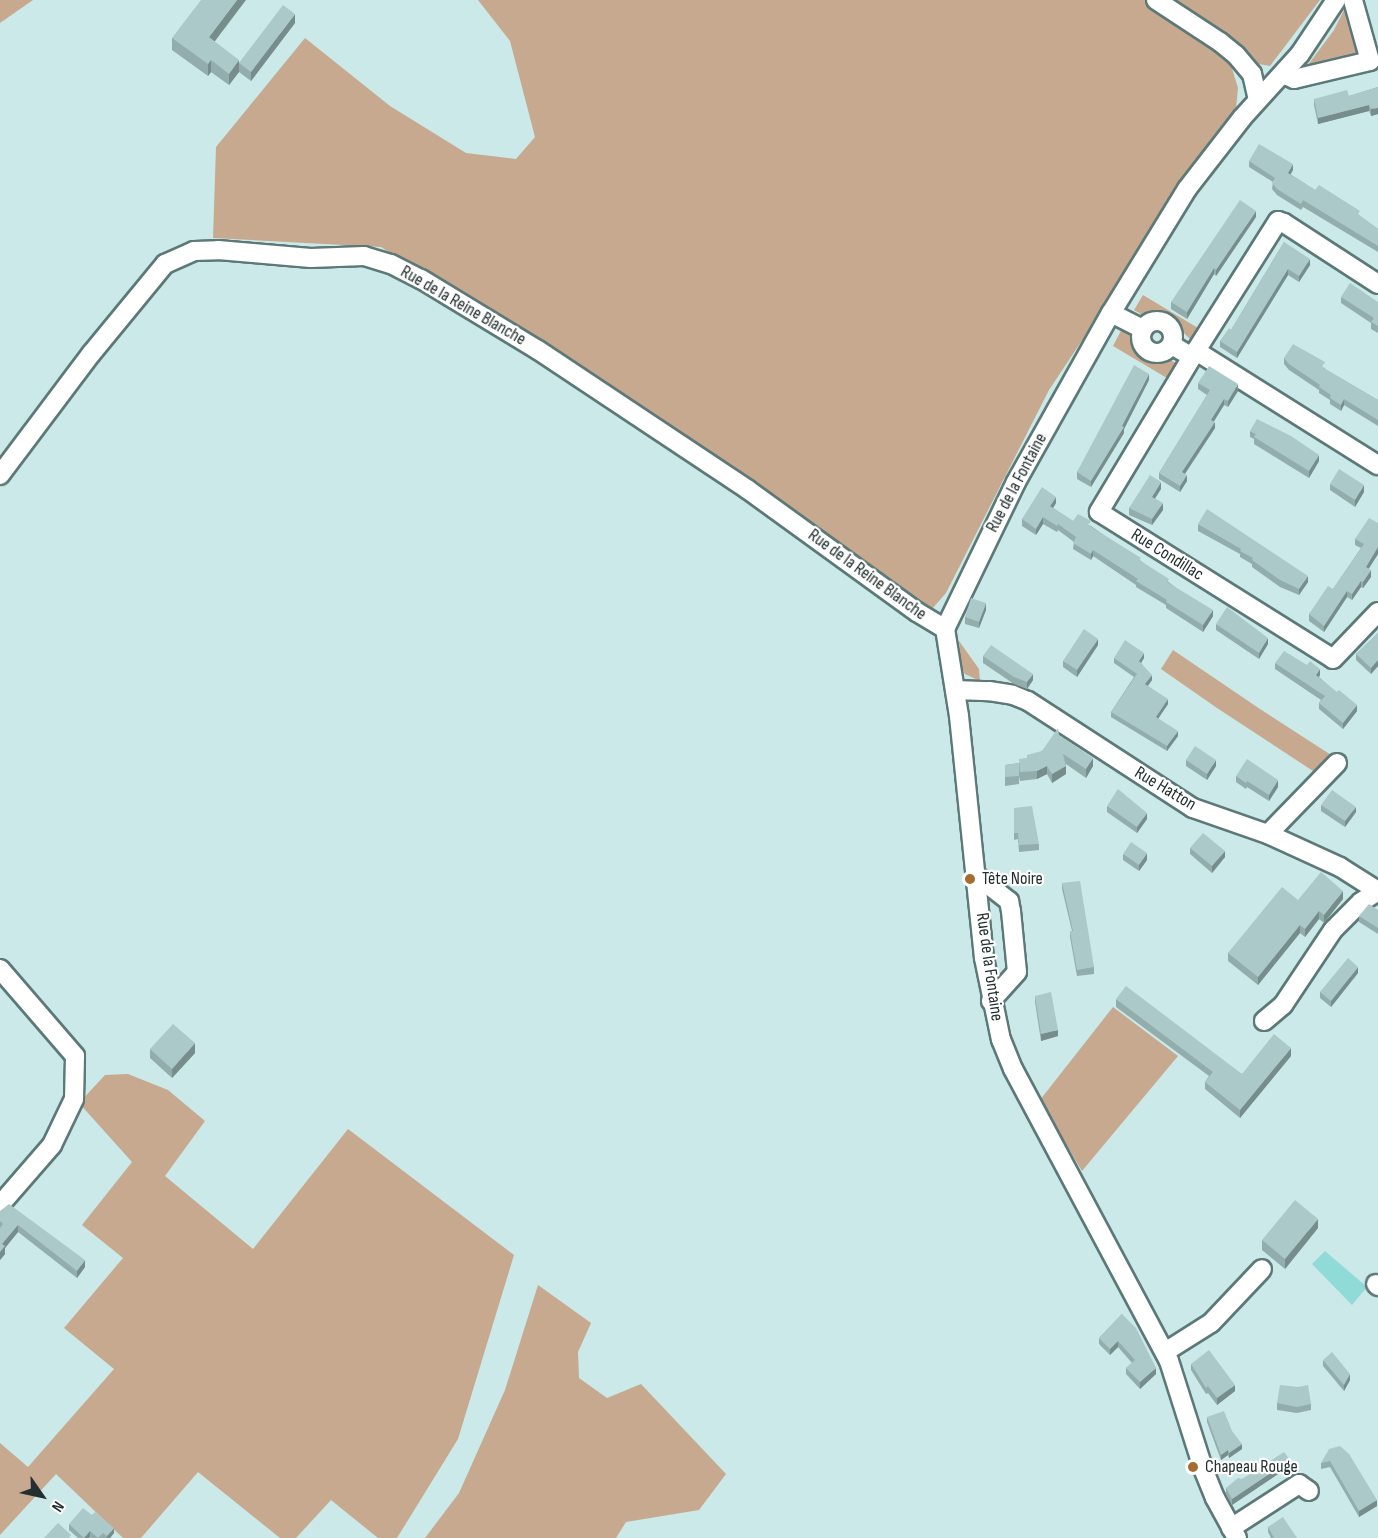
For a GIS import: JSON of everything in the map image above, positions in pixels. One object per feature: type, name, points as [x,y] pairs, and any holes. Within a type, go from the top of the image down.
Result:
[{"type":"street","points":[[1156,0],[1236,55],[1252,74],[1262,95]]},
{"type":"street","name":"Rue de la Fontaine","points":[[1234,1533],[1202,1465],[1165,1352],[1012,1069],[991,1001],[984,958],[977,876],[955,690],[945,629],[1016,482],[1111,313],[1187,189],[1262,95],[1300,54],[1336,0]]},
{"type":"street","points":[[1283,74],[1294,79],[1370,62],[1353,0]]},
{"type":"street","name":"Rue Condillac","points":[[1378,284],[1278,221],[1197,349],[1099,512],[1333,659],[1378,612]]},
{"type":"street","name":"Rue de la Reine Blanche","points":[[0,475],[91,354],[165,264],[194,251],[218,250],[311,258],[364,255],[391,264],[421,279],[538,350],[747,489],[917,612],[945,629]]},
{"type":"street","points":[[1111,313],[1143,328],[1140,339],[1149,352],[1159,354],[1172,345],[1197,349],[1376,462]]},
{"type":"street","name":"Rue Hatton","points":[[955,690],[1013,694],[1028,701],[1193,808],[1268,834],[1340,867],[1378,891]]},
{"type":"street","points":[[1268,834],[1337,763]]},
{"type":"street","points":[[977,876],[1009,901],[1011,911],[1017,972],[991,1001]]},
{"type":"street","points":[[1264,1021],[1283,1005],[1333,930],[1361,902],[1378,891]]},
{"type":"street","points":[[0,969],[75,1056],[74,1099],[52,1145],[0,1205]]},
{"type":"street","points":[[1165,1352],[1211,1323],[1262,1269]]},
{"type":"street","points":[[1234,1533],[1299,1484],[1309,1491]]},
{"type":"shaded area","points":[[0,0],[33,0],[0,23]]},
{"type":"shaded area","points":[[478,0],[1151,0],[1218,43],[1230,62],[1238,88],[1236,109],[1049,390],[946,593],[932,609],[381,247],[213,238],[216,147],[305,38],[390,106],[466,153],[516,159],[535,137],[510,41]]},
{"type":"shaded area","points":[[1170,0],[1320,0],[1270,66],[1253,63]]},
{"type":"shaded area","points":[[1345,8],[1351,10],[1360,55],[1305,69],[1334,30]]},
{"type":"shaded area","points":[[1143,295],[1198,328],[1191,340],[1169,318],[1141,314],[1134,310]]},
{"type":"shaded area","points":[[1122,329],[1130,333],[1133,343],[1144,354],[1156,360],[1168,359],[1180,367],[1172,381],[1113,346]]},
{"type":"shaded area","points":[[959,641],[979,669],[980,681],[965,674],[961,667]]},
{"type":"shaded area","points":[[1173,650],[1331,755],[1316,773],[1217,708],[1161,669]]},
{"type":"shaded area","points":[[1113,1007],[1178,1056],[1082,1171],[1040,1100]]},
{"type":"shaded area","points":[[128,1074],[168,1090],[205,1121],[165,1176],[253,1249],[348,1129],[514,1255],[458,1439],[397,1538],[378,1538],[331,1500],[296,1538],[280,1538],[198,1472],[141,1538],[123,1538],[56,1474],[0,1535],[0,1443],[28,1467],[114,1369],[64,1328],[123,1258],[82,1225],[132,1162],[79,1103],[105,1075]]},
{"type":"shaded area","points":[[538,1285],[591,1323],[578,1352],[579,1378],[607,1398],[641,1384],[726,1474],[699,1510],[626,1522],[616,1538],[425,1538],[459,1493],[505,1390]]},
{"type":"water","points":[[1325,1251],[1367,1287],[1352,1305],[1312,1264]]},
{"type":"building","points":[[201,0],[237,0],[209,37],[239,60],[229,74],[211,60],[208,64],[172,38]]},
{"type":"building","points":[[283,5],[295,14],[251,72],[239,63]]},
{"type":"building","points":[[1378,87],[1378,108],[1371,109],[1369,105],[1318,118],[1314,99],[1347,90],[1349,96]]},
{"type":"building","points":[[1259,144],[1293,164],[1288,173],[1315,190],[1319,185],[1360,211],[1358,214],[1378,229],[1378,246],[1303,200],[1301,204],[1277,189],[1272,183],[1275,178],[1249,161]]},
{"type":"building","points":[[1240,200],[1256,211],[1216,270],[1214,268],[1187,312],[1171,302]]},
{"type":"building","points":[[1284,242],[1310,259],[1299,276],[1288,269],[1237,352],[1220,341],[1229,328],[1231,330]]},
{"type":"building","points":[[1350,283],[1378,302],[1378,326],[1371,322],[1374,318],[1341,297]]},
{"type":"building","points":[[1293,344],[1325,362],[1322,367],[1378,400],[1378,420],[1344,399],[1341,405],[1330,398],[1331,395],[1319,387],[1320,385],[1289,364],[1284,358]]},
{"type":"building","points":[[1134,365],[1149,374],[1122,426],[1124,427],[1091,481],[1077,472]]},
{"type":"building","points":[[1209,366],[1238,384],[1228,401],[1224,399],[1211,420],[1215,422],[1182,472],[1187,475],[1180,486],[1159,473],[1210,390],[1198,383]]},
{"type":"building","points":[[1257,419],[1291,436],[1319,455],[1309,471],[1254,437],[1256,434],[1250,431]]},
{"type":"building","points":[[1339,469],[1364,485],[1355,500],[1330,484]]},
{"type":"building","points":[[1150,475],[1161,482],[1152,497],[1163,503],[1152,519],[1129,508]]},
{"type":"building","points":[[1042,487],[1056,497],[1050,506],[1073,521],[1078,514],[1091,521],[1088,525],[1141,558],[1139,560],[1169,579],[1167,582],[1213,610],[1203,625],[1166,602],[1167,600],[1136,581],[1138,579],[1093,550],[1091,554],[1073,543],[1076,537],[1058,524],[1057,526],[1043,517],[1036,529],[1022,519]]},
{"type":"building","points":[[1207,509],[1308,576],[1299,589],[1280,580],[1252,560],[1253,558],[1240,551],[1241,549],[1198,524]]},
{"type":"building","points":[[1369,518],[1378,523],[1378,547],[1366,567],[1371,570],[1352,594],[1347,591],[1324,626],[1309,614],[1328,586],[1333,589],[1364,544],[1355,539]]},
{"type":"building","points":[[971,598],[986,603],[979,622],[965,617]]},
{"type":"building","points":[[1227,607],[1268,638],[1259,653],[1216,624]]},
{"type":"building","points":[[1084,629],[1098,639],[1077,670],[1063,661]]},
{"type":"building","points":[[1378,633],[1378,660],[1371,668],[1356,654]]},
{"type":"building","points":[[1125,640],[1144,653],[1139,661],[1152,675],[1145,684],[1168,699],[1156,717],[1178,731],[1167,746],[1111,712],[1137,674],[1114,658]]},
{"type":"building","points":[[991,645],[1033,674],[1027,682],[1014,677],[983,656]]},
{"type":"building","points":[[1284,651],[1307,665],[1310,661],[1320,669],[1316,675],[1357,705],[1343,723],[1319,703],[1325,696],[1275,663]]},
{"type":"building","points":[[1058,728],[1059,735],[1093,758],[1086,769],[1063,754],[1066,766],[1052,774],[1047,766],[1037,771],[1020,772],[1019,759],[1042,751]]},
{"type":"building","points":[[1195,746],[1216,760],[1207,774],[1186,760]]},
{"type":"building","points":[[1247,759],[1278,780],[1269,795],[1236,776]]},
{"type":"building","points":[[1019,763],[1019,776],[1005,777],[1005,765]]},
{"type":"building","points":[[1118,789],[1147,813],[1137,827],[1107,806]]},
{"type":"building","points":[[1332,790],[1356,807],[1345,821],[1321,805]]},
{"type":"building","points":[[1032,806],[1039,844],[1019,845],[1018,833],[1014,833],[1014,808]]},
{"type":"building","points":[[1203,833],[1225,851],[1212,866],[1190,848]]},
{"type":"building","points":[[1131,842],[1147,853],[1139,865],[1123,854]]},
{"type":"building","points":[[1321,872],[1343,891],[1324,915],[1319,911],[1305,929],[1300,925],[1258,977],[1228,953],[1282,887],[1298,900]]},
{"type":"building","points":[[1080,881],[1094,967],[1077,970],[1070,931],[1073,931],[1062,883]]},
{"type":"building","points":[[1369,904],[1378,910],[1378,928],[1359,916]]},
{"type":"building","points":[[1348,958],[1358,967],[1331,1001],[1320,992]]},
{"type":"building","points":[[1126,986],[1242,1074],[1274,1034],[1291,1048],[1240,1110],[1205,1082],[1213,1072],[1116,999]]},
{"type":"building","points":[[1051,992],[1058,1030],[1041,1034],[1035,996]]},
{"type":"building","points":[[173,1024],[195,1043],[172,1069],[150,1049]]},
{"type":"building","points":[[1295,1200],[1318,1219],[1285,1259],[1262,1240]]},
{"type":"building","points":[[9,1204],[85,1260],[77,1271],[18,1225],[2,1244],[5,1246],[0,1252],[0,1228],[3,1224],[0,1221],[0,1211]]},
{"type":"building","points":[[1122,1314],[1136,1328],[1156,1368],[1140,1382],[1126,1368],[1135,1360],[1118,1341],[1110,1349],[1099,1338]]},
{"type":"building","points":[[1209,1350],[1235,1385],[1217,1398],[1208,1386],[1206,1388],[1191,1364]]},
{"type":"building","points":[[1332,1352],[1350,1374],[1344,1385],[1323,1360]]},
{"type":"building","points":[[1280,1385],[1298,1387],[1308,1385],[1311,1404],[1297,1407],[1277,1403]]},
{"type":"building","points":[[1224,1411],[1232,1431],[1242,1444],[1229,1453],[1228,1450],[1221,1455],[1207,1417]]},
{"type":"building","points":[[1340,1446],[1349,1454],[1377,1500],[1359,1511],[1330,1461],[1321,1463],[1329,1449]]},
{"type":"building","points":[[1284,1452],[1290,1460],[1232,1499],[1226,1488],[1238,1478],[1242,1479]]},
{"type":"building","points":[[83,1508],[92,1515],[95,1512],[114,1528],[107,1536],[103,1533],[98,1538],[90,1531],[84,1538],[69,1524]]},
{"type":"building","points":[[1283,1517],[1297,1538],[1274,1538],[1268,1527]]},
{"type":"building","points":[[58,1523],[71,1535],[69,1538],[44,1538]]},
{"type":"place","name":"Tête Noire","points":[[970,879]]},
{"type":"place","name":"Chapeau Rouge","points":[[1193,1467]]}]
